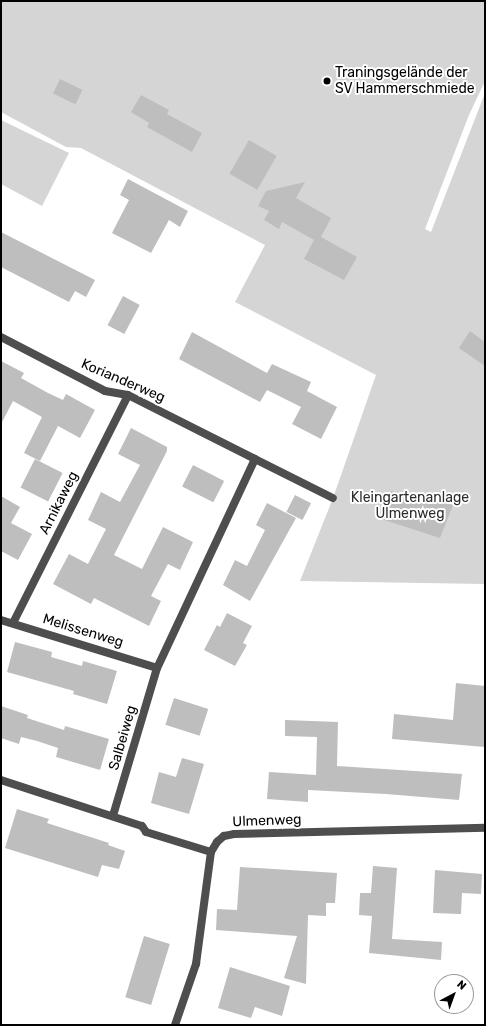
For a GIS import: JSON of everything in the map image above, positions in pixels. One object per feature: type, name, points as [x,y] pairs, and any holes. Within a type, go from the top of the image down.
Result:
[{"type":"street","name":"Korianderweg","points":[[1,337],[106,391],[128,395],[333,498]]},
{"type":"street","name":"Arnikaweg","points":[[13,623],[128,395]]},
{"type":"street","points":[[157,668],[255,459]]},
{"type":"street","name":"Melissenweg","points":[[1,620],[157,668]]},
{"type":"street","name":"Salbeiweg","points":[[113,816],[157,668]]},
{"type":"street","points":[[1,780],[113,816],[142,826],[146,832],[211,852],[196,964],[175,1025]]},
{"type":"street","name":"Ulmenweg","points":[[211,852],[217,842],[224,836],[234,834],[485,828]]},
{"type":"green space","name":"Kleingartenanlage Ulmenweg","points":[[1,1],[485,1],[485,81],[469,115],[425,229],[431,232],[485,93],[485,584],[300,581],[333,498],[376,375],[235,302],[265,245],[81,148],[66,147],[1,112]]},
{"type":"green space","points":[[1,120],[69,153],[42,206],[1,184]]},
{"type":"building","points":[[60,79],[82,90],[75,104],[53,93]]},
{"type":"building","points":[[141,95],[169,110],[167,114],[202,133],[192,152],[147,127],[149,123],[131,112]]},
{"type":"building","points":[[249,140],[277,156],[257,190],[230,174]]},
{"type":"building","points":[[128,179],[188,211],[180,227],[169,220],[151,253],[112,233],[129,200],[120,195]]},
{"type":"building","points":[[305,182],[296,198],[331,218],[321,237],[357,257],[344,280],[304,259],[314,240],[282,222],[279,229],[264,220],[269,211],[258,206],[266,191]]},
{"type":"building","points":[[1,232],[95,280],[86,297],[75,291],[69,302],[1,267]]},
{"type":"building","points":[[123,296],[140,305],[124,334],[108,325]]},
{"type":"building","points":[[470,331],[485,342],[485,366],[459,348]]},
{"type":"building","points":[[192,332],[267,373],[272,364],[311,382],[307,391],[337,407],[321,439],[292,424],[301,407],[267,390],[260,402],[179,359]]},
{"type":"building","points":[[1,361],[24,373],[21,378],[48,393],[63,400],[66,394],[95,410],[80,438],[58,426],[40,461],[24,453],[42,417],[13,401],[1,424]]},
{"type":"building","points":[[131,428],[167,447],[167,451],[114,555],[142,569],[163,527],[193,542],[180,570],[168,564],[151,596],[161,601],[149,626],[94,598],[91,604],[53,584],[69,554],[88,564],[106,529],[88,520],[101,492],[120,502],[140,465],[118,454]]},
{"type":"building","points":[[35,459],[63,473],[48,502],[20,488]]},
{"type":"building","points":[[193,465],[224,481],[213,502],[182,486]]},
{"type":"building","points":[[391,491],[453,505],[440,538],[381,519]]},
{"type":"building","points":[[295,495],[311,503],[302,520],[286,512]]},
{"type":"building","points":[[1,496],[20,507],[11,523],[32,534],[18,560],[1,551]]},
{"type":"building","points":[[267,503],[296,518],[250,601],[223,585],[235,560],[247,566],[265,530],[256,525]]},
{"type":"building","points":[[227,613],[252,626],[243,643],[247,645],[235,666],[204,650],[217,625],[220,627]]},
{"type":"building","points":[[15,642],[52,652],[51,657],[82,666],[83,661],[117,671],[107,704],[73,694],[74,691],[7,672]]},
{"type":"building","points":[[456,683],[485,686],[485,747],[392,739],[394,714],[453,720]]},
{"type":"building","points":[[174,698],[208,709],[200,736],[165,725]]},
{"type":"building","points":[[1,706],[28,715],[27,718],[64,730],[65,726],[109,739],[100,770],[56,757],[58,748],[37,741],[21,737],[19,744],[1,738]]},
{"type":"building","points":[[285,720],[338,722],[337,766],[462,774],[459,800],[308,790],[308,802],[267,799],[269,772],[316,775],[317,737],[285,736]]},
{"type":"building","points":[[182,758],[204,764],[189,814],[151,803],[159,772],[176,777]]},
{"type":"building","points":[[17,809],[49,819],[47,823],[109,843],[108,845],[125,851],[119,869],[102,865],[98,877],[5,848]]},
{"type":"building","points":[[373,866],[397,868],[392,939],[442,942],[441,960],[369,953],[372,916],[359,915],[360,893],[371,893]]},
{"type":"building","points":[[240,867],[337,873],[335,903],[326,903],[326,916],[308,915],[306,984],[284,978],[297,936],[216,930],[217,909],[237,910]]},
{"type":"building","points":[[435,870],[482,874],[481,894],[462,893],[461,914],[433,913]]},
{"type":"building","points":[[144,936],[170,944],[151,1005],[125,997]]},
{"type":"building","points":[[230,967],[290,986],[282,1016],[255,1007],[251,1018],[218,1008]]},
{"type":"place","name":"Traningsgelände der SV Hammerschmiede","points":[[327,81]]}]
